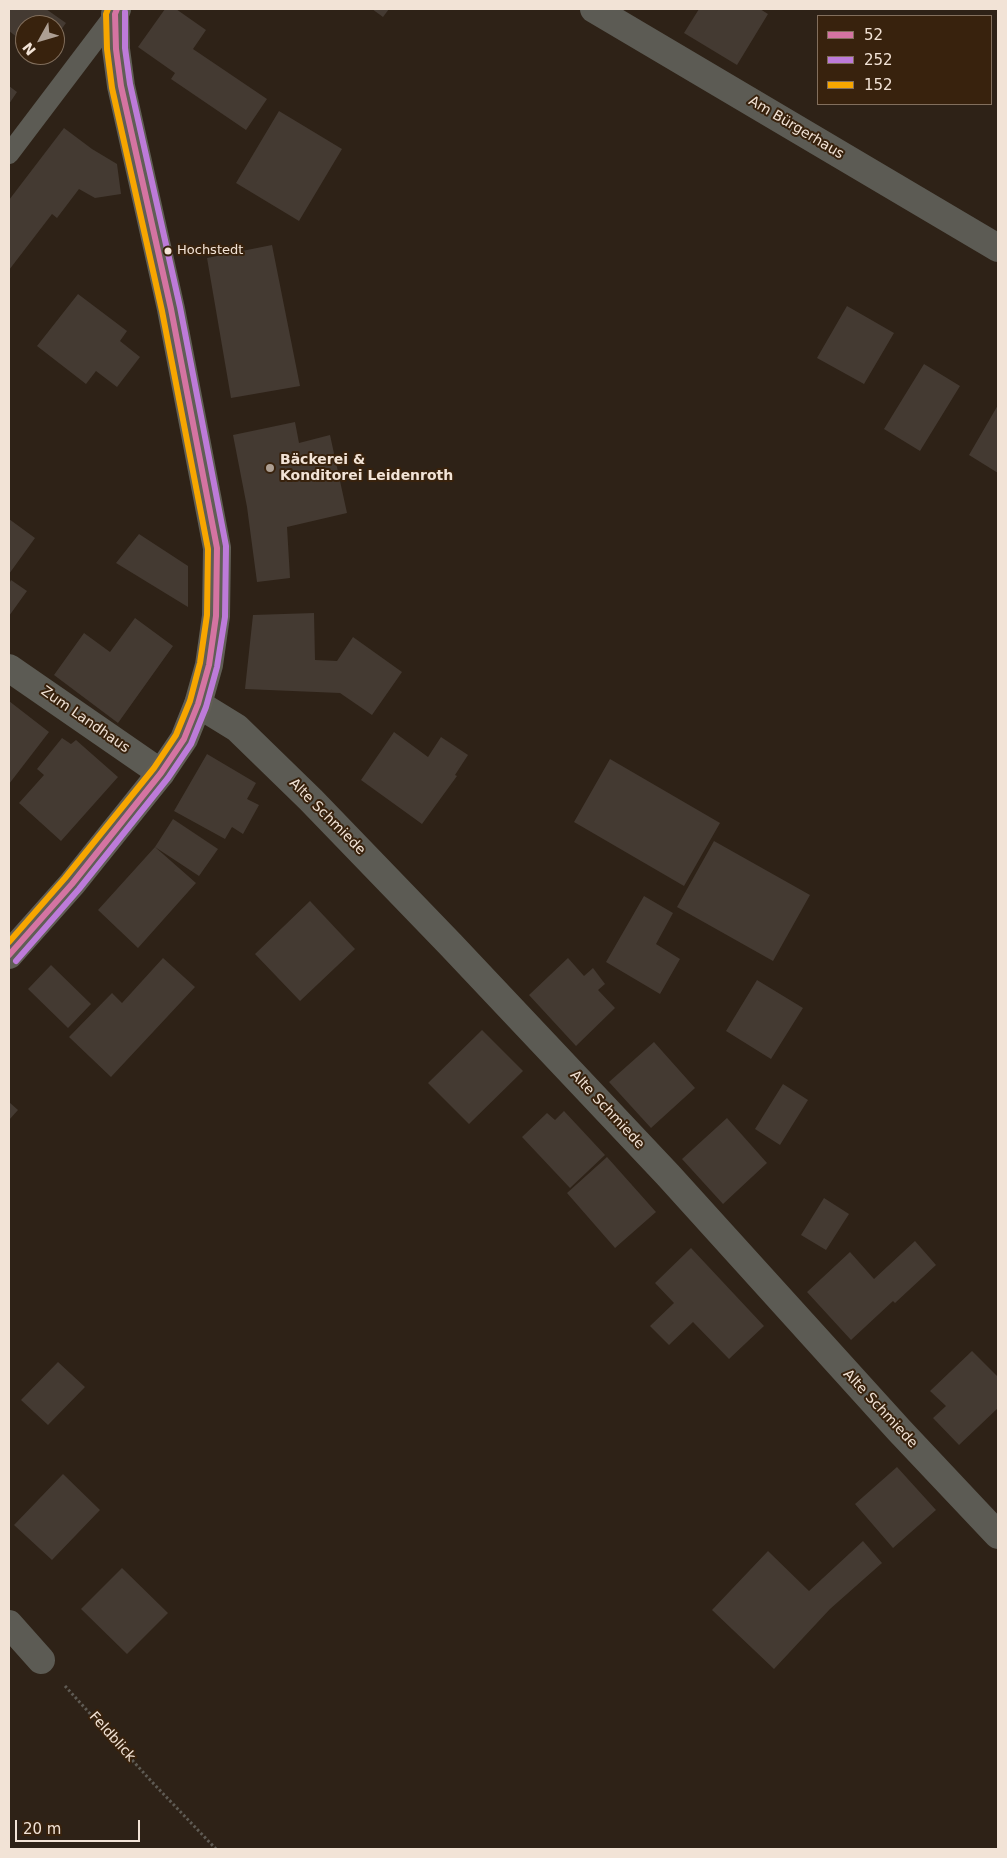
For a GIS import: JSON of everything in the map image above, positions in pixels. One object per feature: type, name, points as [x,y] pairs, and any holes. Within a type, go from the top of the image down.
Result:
[{"type":"street","name":"Am Bürgerhaus","points":[[594,9],[998,248]]},
{"type":"street","points":[[9,955],[72,884],[161,772],[184,739],[198,704],[209,665],[216,616],[217,548],[169,301],[121,86],[116,49],[116,12]]},
{"type":"street","name":"Zum Landhaus","points":[[9,668],[161,772]]},
{"type":"street","name":"Alte Schmiede","points":[[198,704],[237,728],[311,800],[418,911],[668,1175],[998,1535]]},
{"type":"street","points":[[9,1624],[41,1660]]},
{"type":"lane","points":[[9,154],[116,12]]},
{"type":"path","name":"Feldblick","points":[[41,1660],[216,1849]]},
{"type":"building","points":[[9,9],[46,9],[55,15],[15,15],[15,36],[9,31]]},
{"type":"building","points":[[165,9],[176,9],[206,30],[193,49],[267,99],[246,130],[171,79],[175,73],[138,47]]},
{"type":"building","points":[[372,9],[389,9],[383,17]]},
{"type":"building","points":[[699,9],[760,9],[768,14],[737,65],[684,33]]},
{"type":"building","points":[[9,86],[17,92],[9,104]]},
{"type":"building","points":[[279,111],[342,149],[299,221],[236,183]]},
{"type":"building","points":[[64,128],[92,149],[117,164],[121,194],[95,198],[79,189],[57,218],[52,214],[9,270],[9,200]]},
{"type":"building","points":[[272,245],[300,386],[231,398],[207,258]]},
{"type":"building","points":[[78,294],[127,331],[120,341],[140,357],[117,387],[96,371],[86,384],[37,346]]},
{"type":"building","points":[[847,306],[894,333],[864,384],[817,358]]},
{"type":"building","points":[[924,364],[960,386],[920,451],[884,429]]},
{"type":"building","points":[[998,405],[998,473],[969,455]]},
{"type":"building","points":[[295,422],[299,443],[330,435],[347,513],[287,527],[290,578],[257,582],[247,507],[233,435]]},
{"type":"building","points":[[9,519],[35,538],[9,574]]},
{"type":"building","points":[[139,534],[188,566],[188,607],[116,563]]},
{"type":"building","points":[[11,580],[27,591],[9,616],[9,584]]},
{"type":"building","points":[[314,613],[315,660],[337,661],[353,637],[402,672],[372,715],[340,693],[245,689],[253,615]]},
{"type":"building","points":[[135,618],[173,646],[118,723],[54,675],[84,633],[110,652]]},
{"type":"building","points":[[9,701],[49,732],[9,784]]},
{"type":"building","points":[[394,732],[428,757],[441,737],[468,755],[455,775],[457,776],[422,824],[361,780]]},
{"type":"building","points":[[62,738],[71,744],[76,740],[118,777],[61,841],[19,803],[44,775],[37,769]]},
{"type":"building","points":[[207,754],[256,783],[247,799],[259,805],[243,834],[232,827],[225,839],[174,811]]},
{"type":"building","points":[[610,759],[720,823],[684,886],[574,822]]},
{"type":"building","points":[[173,819],[218,849],[199,876],[155,847]]},
{"type":"building","points":[[714,841],[810,895],[773,961],[677,907]]},
{"type":"building","points":[[155,847],[196,883],[138,948],[98,910]]},
{"type":"building","points":[[644,896],[673,913],[656,944],[680,959],[660,994],[606,962]]},
{"type":"building","points":[[310,901],[355,949],[300,1001],[255,954]]},
{"type":"building","points":[[163,958],[195,987],[111,1077],[69,1037],[112,993],[122,1003]]},
{"type":"building","points":[[568,958],[584,976],[593,968],[605,984],[598,990],[615,1008],[576,1046],[529,995]]},
{"type":"building","points":[[51,965],[91,1004],[68,1028],[28,989]]},
{"type":"building","points":[[757,980],[803,1008],[771,1059],[726,1031]]},
{"type":"building","points":[[482,1030],[523,1071],[469,1124],[428,1083]]},
{"type":"building","points":[[654,1042],[695,1088],[651,1128],[609,1082]]},
{"type":"building","points":[[783,1084],[808,1100],[780,1145],[755,1129]]},
{"type":"building","points":[[9,1102],[18,1110],[9,1120]]},
{"type":"building","points":[[564,1111],[605,1155],[570,1188],[522,1137],[547,1113],[555,1120]]},
{"type":"building","points":[[727,1118],[767,1163],[723,1204],[682,1159]]},
{"type":"building","points":[[607,1157],[656,1212],[615,1248],[567,1193]]},
{"type":"building","points":[[824,1198],[849,1214],[826,1250],[801,1235]]},
{"type":"building","points":[[915,1241],[936,1265],[851,1340],[807,1292],[850,1252],[874,1279]]},
{"type":"building","points":[[691,1248],[764,1326],[729,1359],[693,1322],[669,1345],[650,1326],[674,1303],[655,1283]]},
{"type":"building","points":[[972,1351],[998,1377],[998,1408],[959,1445],[933,1418],[946,1406],[930,1391]]},
{"type":"building","points":[[58,1362],[85,1387],[48,1425],[21,1400]]},
{"type":"building","points":[[897,1467],[936,1510],[893,1548],[855,1504]]},
{"type":"building","points":[[63,1474],[100,1510],[52,1560],[14,1525]]},
{"type":"building","points":[[863,1541],[882,1563],[830,1609],[774,1669],[712,1610],[768,1551],[809,1591]]},
{"type":"building","points":[[122,1568],[168,1613],[127,1654],[81,1609]]},
{"type":"transit line","name":"152","points":[[9,942],[65,878],[154,768],[176,735],[190,701],[200,663],[207,615],[208,549],[162,311],[112,88],[107,49],[106,14],[108,9]]},
{"type":"transit line","name":"52","points":[[9,955],[72,884],[161,773],[184,739],[198,704],[209,665],[216,616],[217,548],[171,309],[121,86],[116,49],[115,14],[117,9]]},
{"type":"transit line","name":"252","points":[[16,961],[79,889],[168,778],[191,744],[206,707],[217,667],[225,617],[226,546],[180,307],[130,84],[125,48],[125,12]]},
{"type":"place","name":"Hochstedt","points":[[168,251]]},
{"type":"place","name":"Bäckerei & Konditorei Leidenroth","points":[[270,468]]}]
